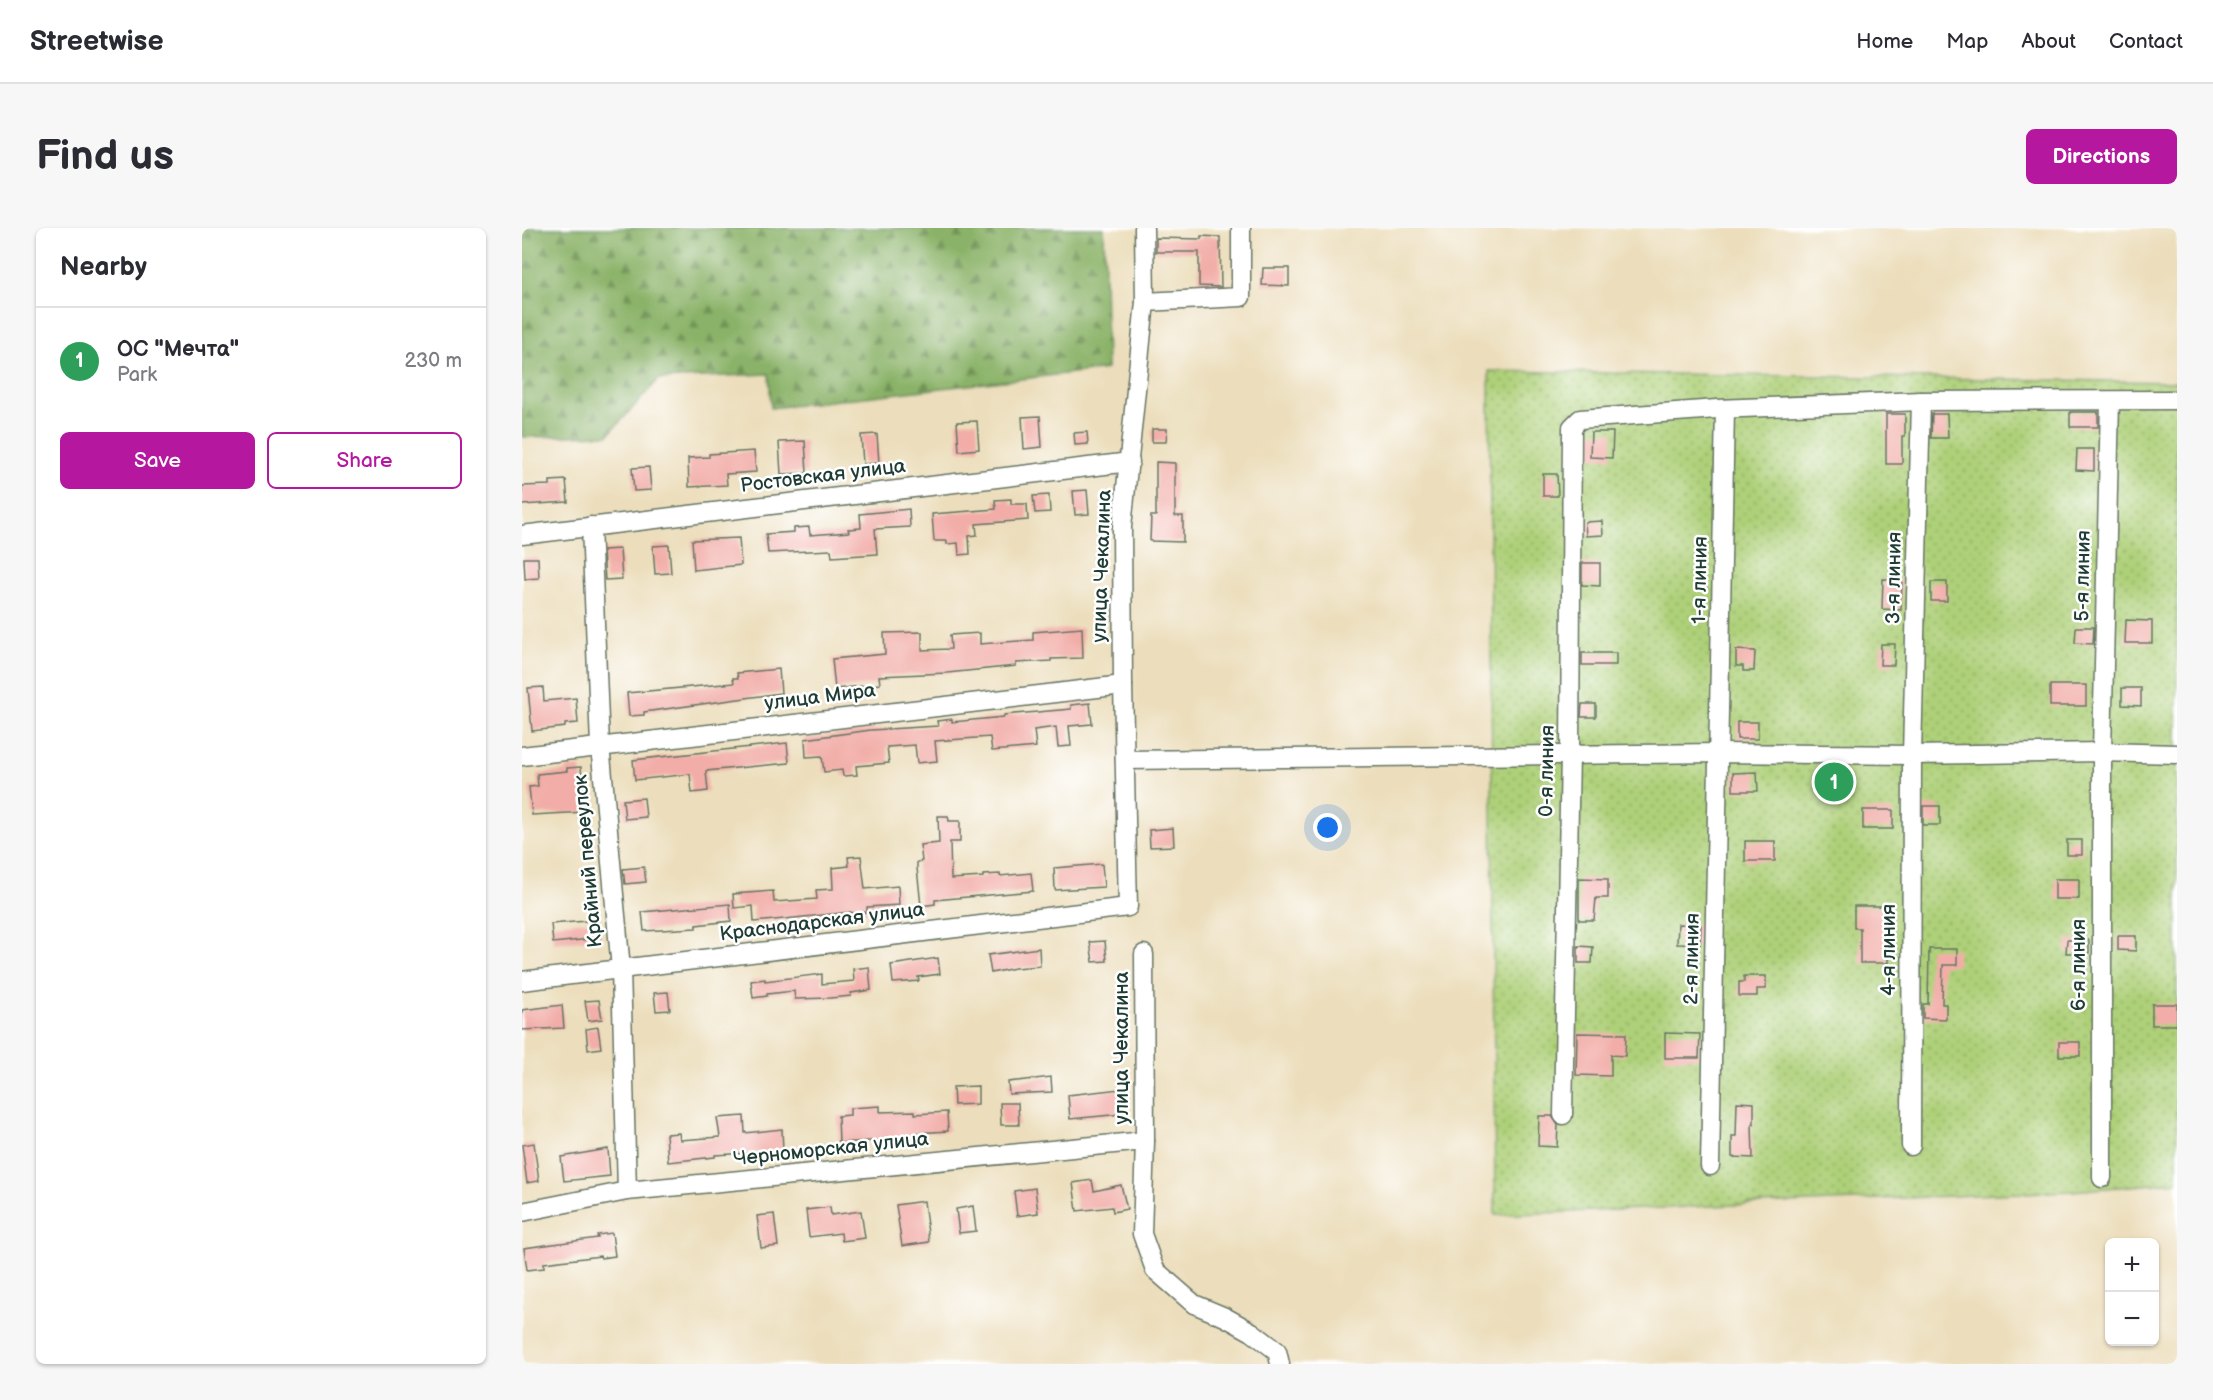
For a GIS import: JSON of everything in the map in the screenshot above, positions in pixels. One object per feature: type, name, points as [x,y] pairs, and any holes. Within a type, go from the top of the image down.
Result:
[{"type":"street","name":"улица Чекалина","points":[[1128,907],[1122,527],[1145,302],[1144,228]]},
{"type":"street","points":[[1145,302],[1240,297],[1241,228]]},
{"type":"street","points":[[1725,409],[1921,401],[2177,400]]},
{"type":"street","name":"3-я линия","points":[[1912,755],[1921,401]]},
{"type":"street","name":"5-я линия","points":[[2102,752],[2109,401]]},
{"type":"street","name":"0-я линия","points":[[1563,1115],[1570,754],[1572,427],[1580,419],[1725,409]]},
{"type":"street","name":"1-я линия","points":[[1719,753],[1725,409]]},
{"type":"street","name":"Ростовская улица","points":[[522,535],[1130,462]]},
{"type":"street","name":"Крайний переулок","points":[[591,526],[600,746],[621,969],[627,1191]]},
{"type":"street","name":"улица Мира","points":[[522,756],[1123,684]]},
{"type":"street","points":[[1125,760],[1719,753],[1912,755],[2102,752],[2177,754]]},
{"type":"street","name":"6-я линия","points":[[2102,752],[2102,1178]]},
{"type":"street","name":"2-я линия","points":[[1710,1166],[1719,753]]},
{"type":"street","name":"4-я линия","points":[[1911,1146],[1912,755]]},
{"type":"street","name":"Краснодарская улица","points":[[522,981],[1128,907]]},
{"type":"street","name":"улица Чекалина","points":[[1144,954],[1145,1141],[1142,1234],[1155,1270],[1194,1304],[1252,1332],[1276,1351],[1280,1364]]},
{"type":"street","name":"Черноморская улица","points":[[522,1212],[627,1191],[1145,1141]]},
{"type":"green space","points":[[522,228],[1104,228],[1107,369],[771,408],[769,374],[659,379],[608,435],[522,437]]},
{"type":"green space","points":[[1489,371],[2177,382],[2177,1182],[2072,1191],[1495,1215]]},
{"type":"building","points":[[1201,236],[1220,237],[1221,287],[1199,286],[1199,252],[1156,252],[1156,238],[1201,239]]},
{"type":"building","points":[[1263,268],[1289,268],[1289,286],[1262,285]]},
{"type":"building","points":[[2070,412],[2098,412],[2098,427],[2070,427]]},
{"type":"building","points":[[1886,414],[1905,414],[1902,464],[1886,464]]},
{"type":"building","points":[[1932,414],[1947,414],[1948,438],[1931,438]]},
{"type":"building","points":[[1040,416],[1042,447],[1024,449],[1022,417]]},
{"type":"building","points":[[977,421],[979,449],[959,451],[957,422]]},
{"type":"building","points":[[1152,429],[1167,429],[1166,442],[1152,442]]},
{"type":"building","points":[[1087,432],[1088,444],[1075,445],[1074,433]]},
{"type":"building","points":[[1591,432],[1613,432],[1612,458],[1590,457]]},
{"type":"building","points":[[877,434],[879,463],[863,464],[861,435]]},
{"type":"building","points":[[805,441],[807,473],[781,474],[779,442]]},
{"type":"building","points":[[2077,449],[2094,449],[2094,471],[2076,470]]},
{"type":"building","points":[[754,451],[756,472],[726,474],[727,485],[689,487],[688,458]]},
{"type":"building","points":[[1156,462],[1175,463],[1175,516],[1183,516],[1183,542],[1150,541],[1151,516],[1156,516]]},
{"type":"building","points":[[649,467],[651,490],[634,491],[632,468]]},
{"type":"building","points":[[1543,474],[1557,474],[1558,496],[1543,496]]},
{"type":"building","points":[[566,480],[568,502],[522,505],[522,486],[550,485],[550,481]]},
{"type":"building","points":[[1087,490],[1089,514],[1075,515],[1073,491]]},
{"type":"building","points":[[1049,495],[1050,512],[1035,513],[1033,496]]},
{"type":"building","points":[[1011,499],[1011,504],[1027,504],[1028,520],[976,524],[977,535],[969,536],[970,554],[959,555],[958,543],[947,544],[947,541],[934,541],[932,514],[996,509],[995,500]]},
{"type":"building","points":[[909,509],[910,527],[875,529],[877,554],[832,557],[831,550],[768,553],[766,534],[794,532],[794,528],[809,527],[810,535],[849,532],[848,529],[861,528],[860,514]]},
{"type":"building","points":[[1602,521],[1603,535],[1586,536],[1585,522]]},
{"type":"building","points":[[739,538],[741,565],[694,570],[692,540]]},
{"type":"building","points":[[669,545],[671,573],[655,574],[653,546]]},
{"type":"building","points":[[620,549],[622,579],[605,580],[603,550]]},
{"type":"building","points":[[524,558],[538,558],[539,578],[525,579]]},
{"type":"building","points":[[1582,563],[1600,563],[1600,586],[1582,585]]},
{"type":"building","points":[[1883,579],[1902,580],[1901,610],[1882,609]]},
{"type":"building","points":[[1931,582],[1947,582],[1947,601],[1931,601]]},
{"type":"building","points":[[2126,620],[2152,621],[2152,643],[2125,643]]},
{"type":"building","points":[[2076,627],[2094,627],[2093,644],[2075,643]]},
{"type":"building","points":[[1082,628],[1083,658],[1051,659],[1051,661],[1016,663],[1016,666],[947,673],[879,676],[880,684],[835,689],[832,659],[885,654],[884,633],[922,632],[922,650],[951,649],[950,635],[980,633],[980,644],[1033,640],[1033,632]]},
{"type":"building","points":[[1881,644],[1895,644],[1894,665],[1880,665]]},
{"type":"building","points":[[1736,650],[1755,651],[1754,671],[1743,671],[1743,666],[1736,666]]},
{"type":"building","points":[[1582,653],[1616,653],[1616,665],[1582,665]]},
{"type":"building","points":[[779,669],[781,693],[629,716],[627,693],[734,683],[733,678],[738,678],[737,673]]},
{"type":"building","points":[[2050,685],[2086,685],[2086,706],[2050,706]]},
{"type":"building","points":[[543,687],[544,701],[576,698],[578,723],[532,731],[528,688]]},
{"type":"building","points":[[2122,688],[2141,688],[2141,706],[2122,705]]},
{"type":"building","points":[[1090,703],[1092,724],[1069,726],[1071,746],[1058,747],[1056,727],[1034,730],[1036,747],[992,751],[990,737],[935,741],[937,761],[917,763],[915,745],[887,747],[889,763],[856,766],[857,775],[843,776],[842,770],[824,772],[822,756],[806,757],[805,739],[871,730],[938,726],[937,721],[952,719],[952,722],[1004,717],[1004,715],[1071,709],[1071,705]]},
{"type":"building","points":[[1582,704],[1596,704],[1596,717],[1581,717]]},
{"type":"building","points":[[1737,722],[1758,722],[1758,739],[1737,739]]},
{"type":"building","points":[[787,743],[789,763],[706,771],[708,791],[692,793],[690,774],[635,780],[633,760]]},
{"type":"building","points":[[581,767],[585,812],[532,815],[529,787],[538,786],[537,774]]},
{"type":"building","points":[[1757,772],[1758,791],[1733,791],[1733,773]]},
{"type":"building","points":[[644,798],[646,817],[625,819],[623,800]]},
{"type":"building","points":[[1923,806],[1940,806],[1940,825],[1923,825]]},
{"type":"building","points":[[1863,810],[1893,810],[1893,829],[1863,829]]},
{"type":"building","points":[[938,816],[948,816],[949,821],[960,821],[960,842],[950,842],[951,879],[1031,873],[1033,891],[935,900],[935,904],[921,906],[917,868],[917,862],[922,861],[920,845],[939,843]]},
{"type":"building","points":[[1173,828],[1174,846],[1150,847],[1149,830]]},
{"type":"building","points":[[2067,840],[2082,840],[2082,855],[2067,855]]},
{"type":"building","points":[[1745,841],[1775,841],[1775,861],[1745,861]]},
{"type":"building","points":[[861,856],[865,889],[898,886],[899,905],[867,907],[867,912],[754,922],[753,906],[734,908],[733,894],[773,891],[774,902],[817,899],[816,890],[833,889],[832,868],[849,866],[848,857]]},
{"type":"building","points":[[1102,864],[1104,887],[1055,890],[1054,868]]},
{"type":"building","points":[[644,867],[646,882],[625,884],[623,869]]},
{"type":"building","points":[[1579,878],[1608,879],[1608,898],[1596,898],[1594,920],[1579,920]]},
{"type":"building","points":[[2055,879],[2079,879],[2079,899],[2055,899]]},
{"type":"building","points":[[730,904],[731,921],[696,925],[696,928],[644,931],[642,912]]},
{"type":"building","points":[[1854,906],[1890,906],[1888,963],[1860,963],[1860,928],[1854,928]]},
{"type":"building","points":[[598,920],[600,938],[553,943],[551,924]]},
{"type":"building","points":[[1678,924],[1701,925],[1700,945],[1677,944]]},
{"type":"building","points":[[2118,936],[2136,936],[2136,951],[2118,950]]},
{"type":"building","points":[[2067,940],[2089,940],[2089,953],[2066,953]]},
{"type":"building","points":[[1105,941],[1107,961],[1093,962],[1090,942]]},
{"type":"building","points":[[1578,946],[1593,947],[1592,963],[1578,963]]},
{"type":"building","points":[[1039,948],[1040,966],[991,973],[988,955]]},
{"type":"building","points":[[1929,949],[1957,949],[1957,965],[1943,965],[1942,1004],[1946,1004],[1946,1019],[1923,1018],[1923,1004],[1928,1004]]},
{"type":"building","points":[[938,958],[940,974],[918,977],[919,981],[893,983],[891,965]]},
{"type":"building","points":[[869,967],[871,990],[851,993],[851,996],[795,999],[794,991],[753,998],[751,981],[822,974],[822,984],[854,981],[853,969]]},
{"type":"building","points":[[1744,976],[1766,976],[1766,989],[1757,989],[1757,996],[1739,996],[1739,982],[1744,982]]},
{"type":"building","points":[[668,992],[670,1010],[656,1011],[654,993]]},
{"type":"building","points":[[599,1000],[602,1019],[588,1021],[585,1001]]},
{"type":"building","points":[[2152,1004],[2177,1004],[2177,1025],[2152,1025]]},
{"type":"building","points":[[562,1005],[564,1028],[522,1030],[522,1010]]},
{"type":"building","points":[[598,1027],[601,1048],[588,1050],[586,1029]]},
{"type":"building","points":[[1577,1033],[1626,1034],[1625,1056],[1611,1055],[1611,1076],[1576,1075]]},
{"type":"building","points":[[1665,1033],[1700,1034],[1699,1058],[1665,1058]]},
{"type":"building","points":[[2059,1042],[2080,1042],[2080,1056],[2059,1056]]},
{"type":"building","points":[[1051,1077],[1052,1092],[1009,1094],[1008,1082]]},
{"type":"building","points":[[978,1086],[978,1104],[954,1105],[953,1087]]},
{"type":"building","points":[[1120,1089],[1122,1114],[1070,1119],[1068,1095]]},
{"type":"building","points":[[1737,1102],[1754,1103],[1753,1158],[1732,1157],[1732,1136],[1736,1136]]},
{"type":"building","points":[[1000,1103],[1018,1103],[1019,1125],[1001,1125]]},
{"type":"building","points":[[880,1106],[880,1112],[915,1111],[915,1114],[947,1112],[948,1131],[916,1133],[916,1138],[839,1143],[838,1116],[850,1115],[850,1108]]},
{"type":"building","points":[[744,1116],[745,1133],[782,1129],[783,1151],[715,1155],[715,1157],[668,1162],[666,1134],[679,1133],[680,1140],[720,1137],[717,1118]]},
{"type":"building","points":[[1539,1116],[1552,1116],[1558,1125],[1557,1147],[1538,1146]]},
{"type":"building","points":[[534,1143],[539,1181],[527,1183],[522,1145]]},
{"type":"building","points":[[608,1149],[610,1176],[564,1181],[561,1157]]},
{"type":"building","points":[[1092,1180],[1094,1191],[1121,1185],[1127,1209],[1113,1212],[1112,1207],[1077,1211],[1073,1183]]},
{"type":"building","points":[[1035,1188],[1038,1213],[1017,1216],[1014,1191]]},
{"type":"building","points":[[924,1201],[929,1242],[902,1246],[896,1205]]},
{"type":"building","points":[[973,1206],[976,1231],[959,1233],[956,1209]]},
{"type":"building","points":[[830,1207],[831,1215],[861,1211],[865,1238],[842,1241],[841,1233],[809,1237],[806,1210]]},
{"type":"building","points":[[774,1214],[778,1246],[761,1248],[757,1216]]},
{"type":"building","points":[[612,1233],[615,1256],[544,1263],[544,1268],[527,1270],[524,1248],[598,1238],[597,1235]]},
{"type":"place","name":"ОС \"Мечта\"","points":[[1834,782]]}]
